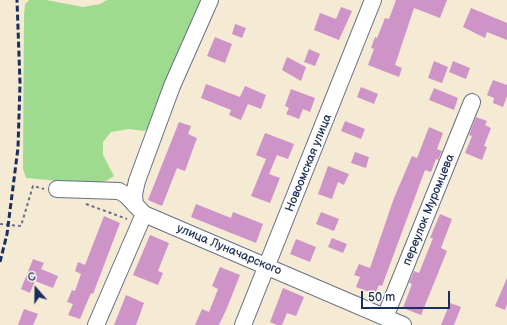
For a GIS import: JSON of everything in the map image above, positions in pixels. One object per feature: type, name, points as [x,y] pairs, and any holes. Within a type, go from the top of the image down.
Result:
[{"type":"street","points":[[96,325],[139,210],[134,194],[137,181],[172,86],[210,0]]},
{"type":"street","name":"Новоомская улица","points":[[243,325],[268,266],[373,0]]},
{"type":"street","name":"переулок Муромцева","points":[[385,317],[472,102]]},
{"type":"street","name":"улица Луначарского","points":[[52,190],[119,191],[126,195],[139,210],[404,325]]},
{"type":"path","points":[[0,224],[21,226],[33,186],[52,190]]},
{"type":"path","points":[[82,203],[123,219],[132,219],[139,210]]},
{"type":"green space","points":[[29,0],[46,0],[83,7],[100,4],[107,0],[202,0],[150,128],[144,131],[129,129],[111,132],[103,142],[103,155],[114,176],[106,181],[94,184],[26,178],[23,169],[24,15],[25,4]]},
{"type":"building","points":[[396,0],[447,0],[440,18],[414,8],[395,65],[402,68],[399,77],[368,65],[374,49],[371,48],[375,37],[377,38],[385,18],[389,19]]},
{"type":"building","points":[[341,7],[352,11],[339,40],[314,30],[320,13],[336,19]]},
{"type":"building","points":[[471,8],[507,23],[507,40],[487,32],[485,38],[463,27]]},
{"type":"building","points":[[235,24],[246,28],[242,38],[232,34]]},
{"type":"building","points":[[215,37],[232,44],[225,63],[207,56]]},
{"type":"building","points":[[309,49],[320,54],[315,66],[304,62]]},
{"type":"building","points":[[287,57],[306,67],[301,81],[282,70]]},
{"type":"building","points":[[434,61],[448,67],[442,83],[428,78]]},
{"type":"building","points":[[453,61],[470,68],[466,79],[449,72]]},
{"type":"building","points":[[493,80],[507,85],[507,96],[503,107],[493,103],[494,98],[487,95]]},
{"type":"building","points":[[206,84],[240,97],[245,86],[266,95],[261,109],[248,104],[241,120],[229,115],[231,110],[201,98]]},
{"type":"building","points":[[361,87],[378,94],[374,104],[357,97]]},
{"type":"building","points":[[434,88],[458,98],[454,110],[429,100]]},
{"type":"building","points":[[291,89],[315,98],[310,112],[303,109],[299,119],[286,114],[289,108],[285,106]]},
{"type":"building","points":[[476,117],[487,121],[485,125],[491,128],[484,146],[487,147],[482,160],[465,153],[472,136],[469,135]]},
{"type":"building","points":[[345,121],[365,129],[361,139],[341,131]]},
{"type":"building","points":[[179,122],[191,126],[188,134],[197,138],[185,171],[177,168],[162,206],[148,200]]},
{"type":"building","points":[[429,127],[443,133],[437,149],[442,151],[438,160],[436,159],[431,172],[425,170],[382,286],[379,285],[375,294],[356,287],[360,277],[354,275],[359,264],[370,268],[394,198],[412,156],[417,158]]},
{"type":"building","points":[[265,133],[294,144],[288,159],[277,155],[269,174],[280,178],[270,203],[251,196],[266,159],[256,155]]},
{"type":"building","points":[[355,152],[369,157],[366,168],[351,163]]},
{"type":"building","points":[[328,166],[349,174],[344,185],[338,182],[332,199],[318,194]]},
{"type":"building","points":[[196,204],[231,218],[233,212],[263,224],[256,243],[191,217]]},
{"type":"building","points":[[321,212],[339,219],[334,231],[316,224]]},
{"type":"building","points":[[440,214],[452,219],[441,248],[447,251],[421,315],[403,308],[412,284],[409,283],[414,271],[419,273],[433,238],[430,238]]},
{"type":"building","points":[[104,216],[120,223],[93,294],[91,293],[80,319],[68,315],[73,304],[67,302],[72,290],[75,291],[81,274],[75,271],[78,262],[85,265]]},
{"type":"building","points":[[150,235],[169,243],[158,271],[163,273],[158,285],[133,275]]},
{"type":"building","points":[[332,238],[347,244],[343,253],[328,247]]},
{"type":"building","points":[[296,239],[316,247],[310,262],[290,254]]},
{"type":"building","points":[[33,259],[44,263],[41,269],[58,276],[53,288],[35,281],[30,293],[21,289]]},
{"type":"building","points":[[220,267],[240,275],[227,308],[219,325],[195,325],[202,309],[209,312],[218,289],[212,286]]},
{"type":"building","points":[[507,278],[507,304],[505,310],[495,306]]},
{"type":"building","points":[[283,288],[304,297],[296,316],[287,313],[282,325],[277,325],[270,322]]},
{"type":"building","points":[[126,295],[144,303],[136,325],[114,325]]},
{"type":"building","points":[[450,303],[461,307],[454,325],[441,325]]},
{"type":"building","points":[[24,309],[38,314],[33,325],[18,325]]},
{"type":"railway","points":[[0,262],[7,234],[18,148],[20,83],[17,0]]}]
